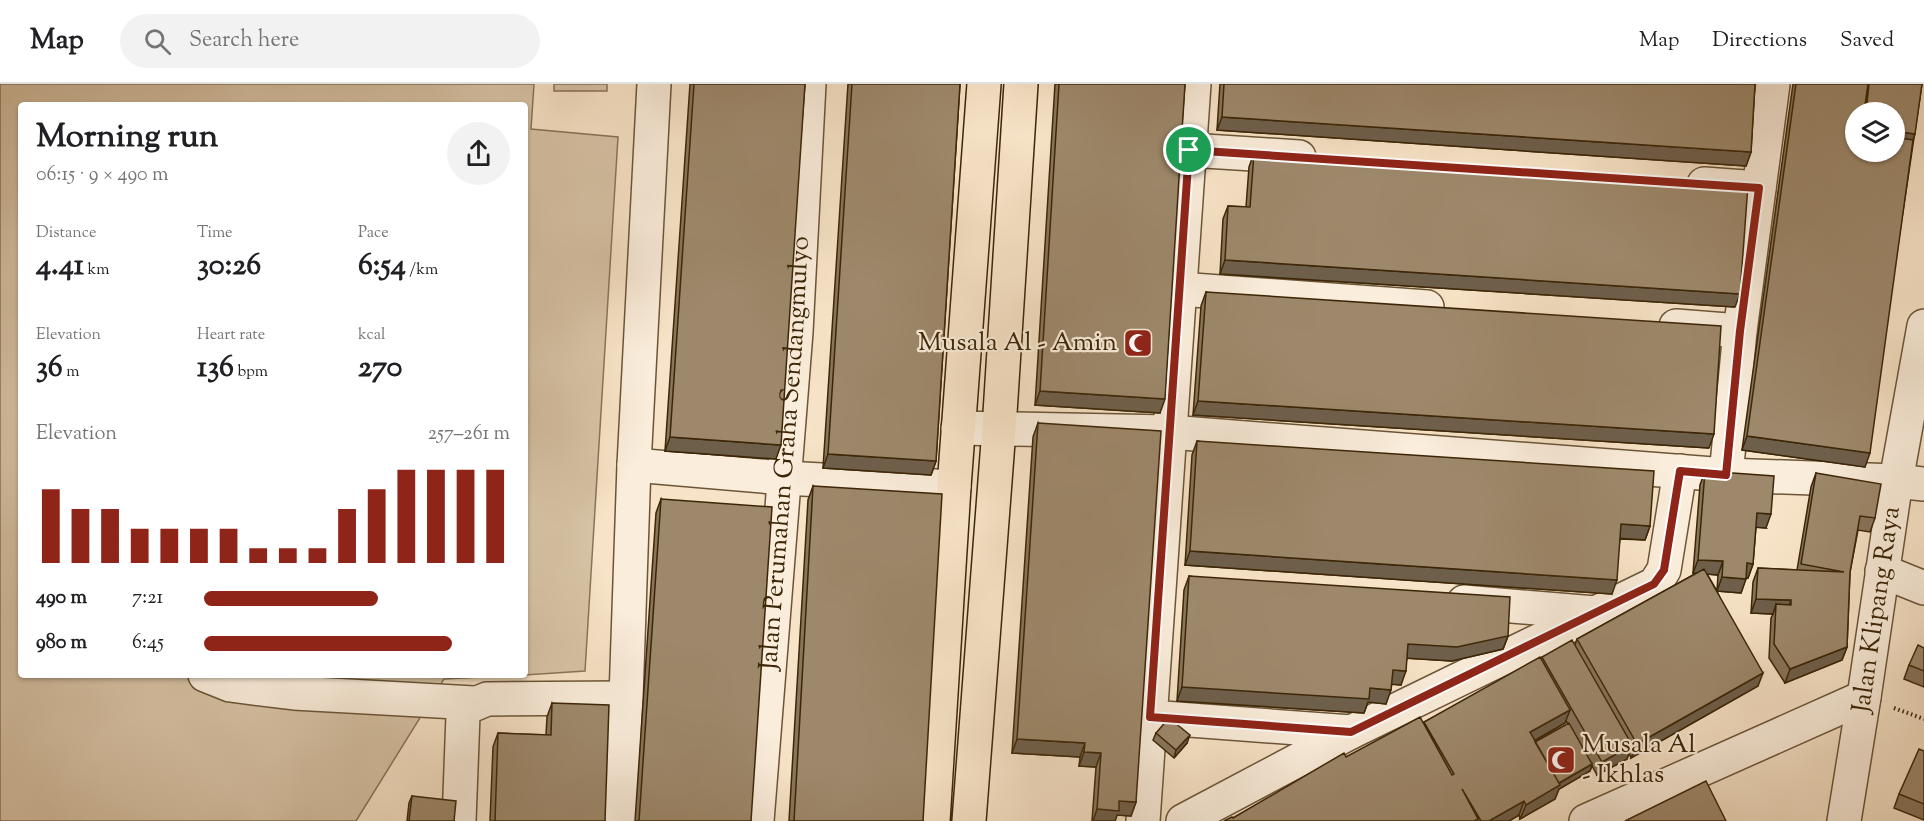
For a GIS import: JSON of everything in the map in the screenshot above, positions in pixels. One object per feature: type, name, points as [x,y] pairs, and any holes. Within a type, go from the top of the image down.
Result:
[{"type":"main road","points":[[933,821],[958,428],[984,84]]},
{"type":"main road","points":[[969,821],[999,429],[1021,84]]},
{"type":"street","points":[[619,821],[626,698],[634,465],[654,84]]},
{"type":"street","name":"Jalan Perumahan Graha Sendangmulyo","points":[[757,821],[797,321],[809,84]]},
{"type":"street","points":[[1143,821],[1194,84]]},
{"type":"street","points":[[1726,475],[1740,331],[1773,84]]},
{"type":"street","points":[[1189,150],[1331,160]]},
{"type":"street","points":[[1676,182],[1759,188]]},
{"type":"street","points":[[1179,289],[1453,309]]},
{"type":"street","points":[[1644,323],[1740,331]]},
{"type":"street","name":"Jalan Klipang Raya","points":[[1844,821],[1882,570],[1910,482],[1924,326]]},
{"type":"street","points":[[958,428],[1169,432],[1726,475],[1910,482]]},
{"type":"street","points":[[634,465],[784,478],[954,487]]},
{"type":"street","points":[[1183,821],[1351,732],[1654,584],[1664,570],[1680,471]]},
{"type":"street","points":[[1882,570],[1924,588]]},
{"type":"street","points":[[1159,576],[1195,579]]},
{"type":"street","points":[[1431,599],[1597,613]]},
{"type":"street","points":[[214,678],[231,685],[294,693],[474,703]]},
{"type":"street","points":[[1586,821],[1864,696]]},
{"type":"street","points":[[459,821],[464,715],[468,707],[487,699],[626,698]]},
{"type":"street","points":[[1150,717],[1351,732]]},
{"type":"shaded area","points":[[0,84],[534,84],[531,129],[618,137],[585,671],[528,675],[528,102],[18,102],[18,678],[463,678],[444,679],[356,821],[0,821]]},
{"type":"shaded area","points":[[554,84],[607,84],[607,91],[554,91]]},
{"type":"building","points":[[694,84],[805,84],[781,445],[670,437]]},
{"type":"building","points":[[852,84],[960,84],[936,461],[828,454]]},
{"type":"building","points":[[1059,84],[1185,84],[1165,399],[1040,391]]},
{"type":"building","points":[[1224,84],[1755,84],[1751,152],[1222,117]]},
{"type":"building","points":[[1796,84],[1868,84],[1865,102],[1845,102],[1845,162],[1905,162],[1905,139],[1913,140],[1870,453],[1747,436]]},
{"type":"building","points":[[1869,84],[1922,84],[1915,134],[1905,133],[1905,102],[1867,102]]},
{"type":"building","points":[[1254,153],[1748,185],[1740,294],[1225,260],[1228,206],[1250,207]]},
{"type":"building","points":[[1206,292],[1721,326],[1714,434],[1198,401]]},
{"type":"building","points":[[1038,423],[1161,431],[1136,802],[1119,801],[1119,811],[1097,809],[1101,753],[1084,752],[1085,743],[1017,739]]},
{"type":"building","points":[[1197,441],[1654,471],[1650,526],[1621,524],[1617,580],[1190,551]]},
{"type":"building","points":[[1705,471],[1774,476],[1771,514],[1757,513],[1753,564],[1747,563],[1746,579],[1722,577],[1723,561],[1698,560]]},
{"type":"building","points":[[1816,473],[1881,484],[1875,518],[1860,516],[1850,572],[1847,647],[1790,669],[1774,644],[1776,604],[1791,605],[1791,600],[1756,599],[1758,568],[1844,572],[1801,564]]},
{"type":"building","points":[[813,486],[942,494],[923,821],[794,821]]},
{"type":"building","points":[[661,499],[772,507],[751,821],[639,821]]},
{"type":"building","points":[[1704,569],[1763,673],[1637,744],[1577,639]]},
{"type":"building","points":[[1189,576],[1510,597],[1508,636],[1457,647],[1408,644],[1406,671],[1393,670],[1391,690],[1370,688],[1369,699],[1182,687]]},
{"type":"building","points":[[1572,640],[1632,745],[1602,762],[1542,657]]},
{"type":"building","points":[[1918,645],[1924,648],[1924,671],[1909,665]]},
{"type":"building","points":[[1540,657],[1570,710],[1530,732],[1560,785],[1526,805],[1524,801],[1489,821],[1481,821],[1462,789],[1478,819],[1474,821],[1224,821],[1233,818],[1344,753],[1346,757],[1420,717],[1452,775],[1454,774],[1424,722]]},
{"type":"building","points":[[552,703],[609,705],[605,821],[495,821],[498,733],[551,735]]},
{"type":"building","points":[[1169,718],[1190,735],[1176,750],[1156,733]]},
{"type":"building","name":"Musala Al - Ikhlas","points":[[1569,723],[1592,764],[1559,783],[1535,742]]},
{"type":"building","points":[[1919,749],[1924,751],[1924,804],[1899,794]]},
{"type":"building","points":[[1706,781],[1726,821],[1625,821]]},
{"type":"building","points":[[412,796],[456,801],[454,821],[409,821]]},
{"type":"place","name":"Musala Al - Amin","points":[[1138,343]]},
{"type":"place","name":"Musala Al - Ikhlas","points":[[1561,760]]},
{"type":"route","points":[[1189,150],[1759,188],[1740,331],[1726,475],[1680,471],[1661,577],[1654,584],[1351,732],[1150,717],[1189,150]]}]
